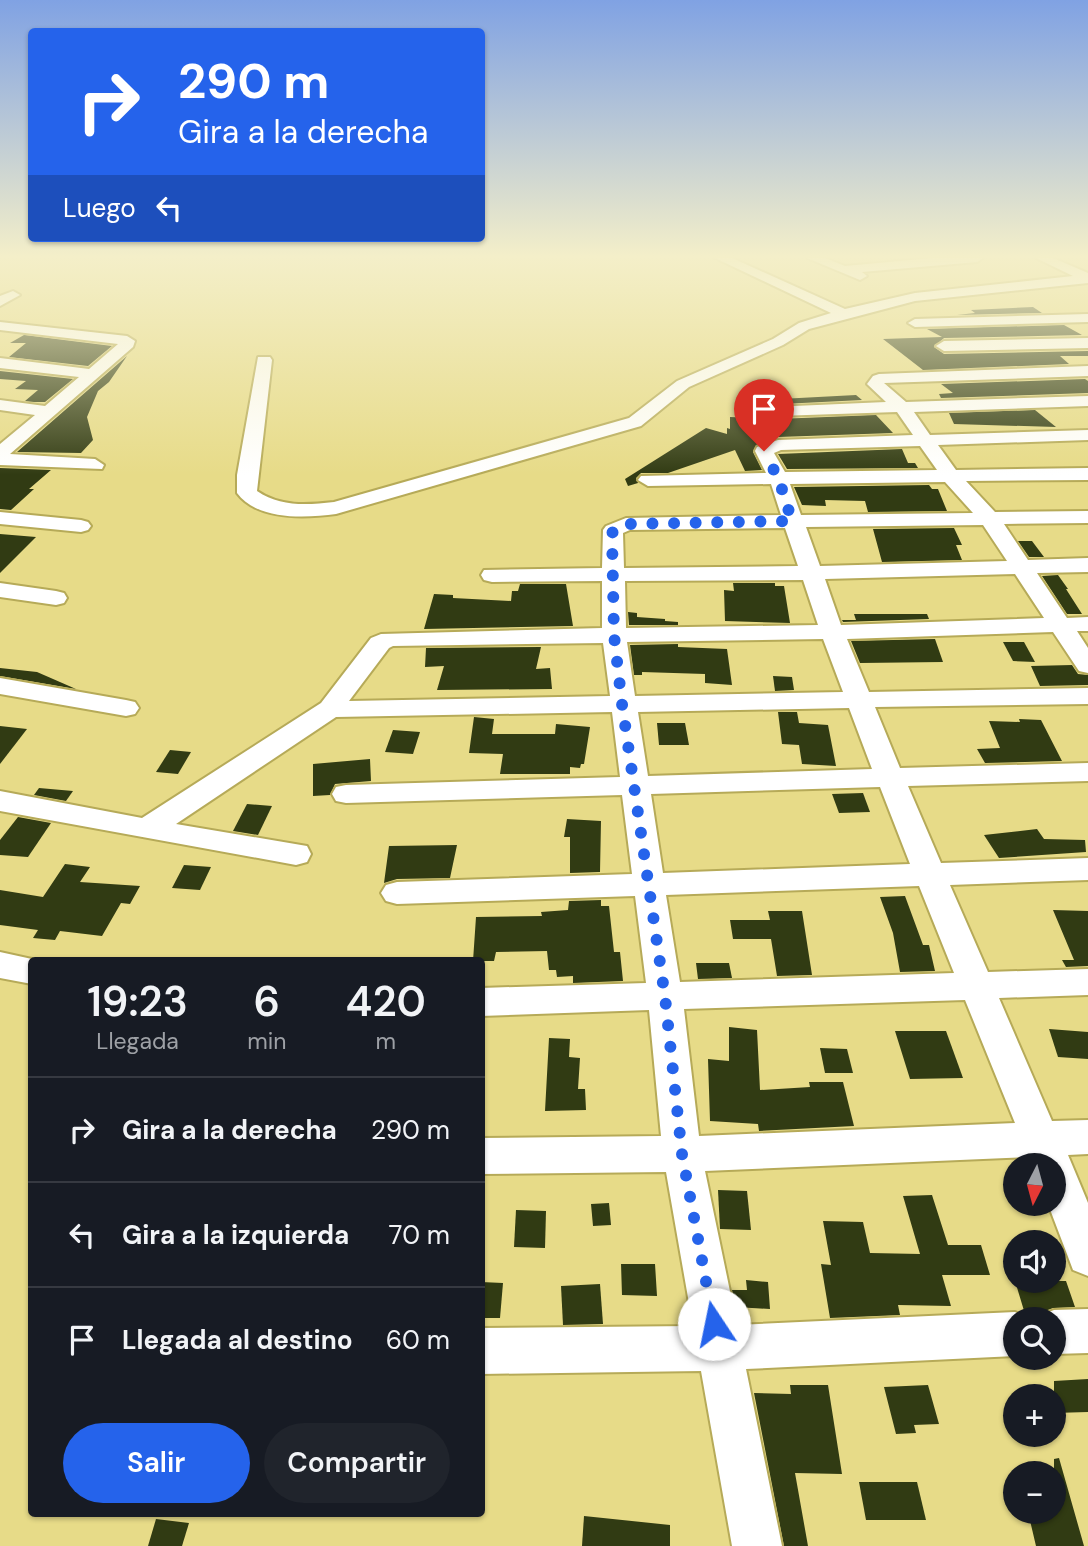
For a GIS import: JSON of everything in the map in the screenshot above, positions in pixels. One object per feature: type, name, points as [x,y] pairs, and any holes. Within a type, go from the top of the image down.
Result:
[{"type":"street","points":[[0,453],[125,347],[127,341],[35,330]]},
{"type":"street","points":[[264,360],[247,475],[247,493],[258,502],[307,512],[336,508],[635,422],[683,384],[766,348],[797,330]]},
{"type":"street","points":[[924,330],[977,374]]},
{"type":"street","points":[[944,346],[1088,343]]},
{"type":"street","points":[[0,363],[91,374]]},
{"type":"street","points":[[1088,371],[887,378],[876,381],[875,384],[901,406],[955,481],[989,518],[1088,666]]},
{"type":"street","points":[[777,411],[1088,401]]},
{"type":"street","points":[[0,405],[47,411]]},
{"type":"street","points":[[1047,1153],[889,776],[832,632],[779,480],[764,451],[767,447],[924,439],[1088,435]]},
{"type":"street","points":[[0,459],[95,465]]},
{"type":"street","points":[[648,480],[955,481],[1088,474]]},
{"type":"street","points":[[955,481],[1056,517]]},
{"type":"street","points":[[757,1546],[682,1154],[665,997],[614,635],[611,575],[613,530],[626,524],[1088,517]]},
{"type":"street","points":[[0,518],[81,526]]},
{"type":"street","points":[[492,575],[811,573],[1088,565]]},
{"type":"street","points":[[0,590],[56,598]]},
{"type":"street","points":[[147,829],[330,709],[380,643],[389,639],[832,632],[1088,624]]},
{"type":"street","points":[[0,686],[126,708]]},
{"type":"street","points":[[330,709],[1088,696]]},
{"type":"street","points":[[346,794],[1088,772]]},
{"type":"street","points":[[0,801],[147,829],[296,853]]},
{"type":"street","points":[[397,893],[1088,869]]},
{"type":"street","points":[[0,965],[28,970]]},
{"type":"street","points":[[485,1002],[1088,982]]},
{"type":"street","points":[[1057,1153],[1088,1137]]},
{"type":"street","points":[[485,1156],[682,1154],[1003,1157]]},
{"type":"street","points":[[1066,1200],[1088,1255]]},
{"type":"street","points":[[1066,1332],[1088,1331]]},
{"type":"street","points":[[485,1351],[719,1348],[1003,1335]]},
{"type":"building","points":[[929,330],[1073,330],[1082,335],[944,338],[934,347],[944,354],[1088,351],[1088,356],[1060,356],[1069,364],[923,370],[883,339],[942,337]]},
{"type":"building","points":[[24,335],[112,346],[88,366],[9,357],[26,343],[10,343]]},
{"type":"building","points":[[127,356],[109,382],[98,391],[87,417],[93,440],[81,453],[17,452]]},
{"type":"building","points":[[0,371],[73,379],[45,402],[34,402],[25,401],[38,390],[15,389],[26,381],[0,379]]},
{"type":"building","points":[[1088,381],[1088,393],[941,398],[939,394],[953,393],[941,384]]},
{"type":"building","points":[[856,395],[862,400],[782,404],[780,399]]},
{"type":"building","points":[[1035,410],[1056,427],[954,424],[949,413]]},
{"type":"building","points":[[876,415],[893,433],[778,437],[756,445],[753,452],[762,470],[745,471],[735,450],[668,473],[641,473],[636,478],[638,483],[628,486],[625,479],[706,428],[727,434],[730,417],[777,419]]},
{"type":"building","points":[[902,449],[908,463],[915,463],[918,468],[787,469],[778,454]]},
{"type":"building","points":[[0,468],[51,470],[29,489],[34,489],[11,510],[0,509]]},
{"type":"building","points":[[929,485],[932,489],[938,489],[947,511],[868,512],[865,501],[825,500],[826,506],[802,505],[794,487]]},
{"type":"building","points":[[954,528],[962,545],[956,545],[962,560],[882,562],[873,529]]},
{"type":"building","points":[[0,534],[36,537],[0,573]]},
{"type":"building","points":[[1018,541],[1032,541],[1044,557],[1029,557]]},
{"type":"building","points":[[1058,575],[1082,614],[1067,614],[1042,576]]},
{"type":"building","points":[[733,583],[775,583],[775,586],[784,586],[790,623],[725,621],[724,590],[734,591]]},
{"type":"building","points":[[520,584],[566,584],[573,626],[424,629],[434,594],[453,595],[453,598],[511,601],[512,591],[518,591]]},
{"type":"building","points":[[628,612],[637,613],[637,617],[678,622],[678,625],[629,625]]},
{"type":"building","points":[[854,614],[927,614],[929,619],[843,622],[842,620],[856,620]]},
{"type":"building","points":[[935,639],[943,662],[860,663],[851,641]]},
{"type":"building","points":[[1003,642],[1024,642],[1035,662],[1013,661]]},
{"type":"building","points":[[678,644],[678,647],[727,649],[732,685],[705,683],[705,674],[642,672],[642,675],[634,675],[630,645]]},
{"type":"building","points":[[541,647],[536,669],[550,668],[552,689],[437,690],[444,666],[425,667],[426,648]]},
{"type":"building","points":[[1072,665],[1078,674],[1088,675],[1088,685],[1040,686],[1031,666]]},
{"type":"building","points":[[0,668],[37,672],[76,689],[0,676]]},
{"type":"building","points":[[773,676],[792,677],[794,690],[775,691]]},
{"type":"building","points":[[778,712],[797,712],[799,723],[828,725],[836,766],[802,764],[799,745],[782,744]]},
{"type":"building","points":[[474,717],[494,719],[492,734],[555,734],[556,724],[590,727],[584,764],[581,764],[580,768],[570,767],[570,774],[500,774],[503,754],[469,753]]},
{"type":"building","points":[[1019,719],[1041,720],[1062,761],[985,763],[977,749],[1000,748],[989,721],[1020,722]]},
{"type":"building","points":[[657,723],[685,723],[689,745],[659,745]]},
{"type":"building","points":[[0,726],[27,729],[0,764]]},
{"type":"building","points":[[393,730],[420,732],[413,754],[385,752]]},
{"type":"building","points":[[170,750],[191,752],[178,774],[156,772]]},
{"type":"building","points":[[370,759],[371,781],[335,784],[330,795],[313,796],[313,764]]},
{"type":"building","points":[[39,788],[73,791],[66,801],[34,795]]},
{"type":"building","points":[[863,793],[870,812],[839,813],[832,794]]},
{"type":"building","points":[[247,804],[272,806],[258,835],[233,831]]},
{"type":"building","points":[[18,817],[51,823],[28,857],[0,855],[0,840]]},
{"type":"building","points":[[567,819],[601,821],[600,872],[570,873],[570,837],[564,837]]},
{"type":"building","points":[[1037,829],[1044,839],[1085,840],[1086,852],[999,858],[984,835]]},
{"type":"building","points":[[457,845],[450,878],[397,879],[384,883],[389,846]]},
{"type":"building","points":[[65,864],[90,867],[80,882],[140,886],[130,904],[121,903],[102,936],[60,931],[55,940],[33,938],[38,930],[0,925],[0,890],[43,897]]},
{"type":"building","points":[[184,865],[211,867],[200,890],[172,888]]},
{"type":"building","points":[[905,896],[923,945],[929,945],[935,971],[900,972],[893,933],[880,897]]},
{"type":"building","points":[[601,900],[601,906],[609,906],[614,952],[620,952],[623,981],[573,983],[573,976],[557,977],[556,970],[549,970],[547,951],[496,952],[494,961],[485,961],[485,957],[473,957],[476,917],[542,916],[541,912],[568,910],[569,901]]},
{"type":"building","points":[[1053,910],[1088,911],[1088,966],[1066,967],[1062,960],[1074,960]]},
{"type":"building","points":[[768,911],[802,911],[812,975],[777,976],[771,939],[733,939],[730,920],[770,920]]},
{"type":"building","points":[[696,963],[729,963],[732,978],[698,979]]},
{"type":"building","points":[[729,1027],[757,1030],[760,1090],[810,1087],[809,1082],[843,1082],[854,1126],[759,1131],[758,1124],[710,1121],[708,1059],[729,1061]]},
{"type":"building","points":[[1049,1029],[1088,1032],[1088,1059],[1058,1057]]},
{"type":"building","points":[[895,1031],[946,1031],[963,1078],[910,1079]]},
{"type":"building","points":[[549,1038],[570,1039],[569,1057],[580,1058],[578,1089],[585,1089],[586,1110],[545,1111]]},
{"type":"building","points":[[820,1048],[847,1049],[853,1073],[825,1073]]},
{"type":"building","points":[[718,1190],[747,1191],[751,1230],[720,1229]]},
{"type":"building","points":[[932,1195],[948,1245],[981,1245],[990,1275],[942,1275],[951,1306],[898,1305],[900,1315],[830,1318],[821,1264],[831,1265],[823,1221],[863,1222],[870,1253],[920,1254],[903,1196]]},
{"type":"building","points":[[609,1203],[611,1225],[593,1226],[591,1204]]},
{"type":"building","points":[[516,1210],[546,1211],[545,1248],[514,1247]]},
{"type":"building","points":[[621,1264],[655,1264],[657,1296],[622,1295]]},
{"type":"building","points":[[746,1280],[768,1282],[770,1309],[736,1307],[732,1290],[747,1290]]},
{"type":"building","points":[[1066,1281],[1075,1307],[1066,1307],[1023,1307],[1019,1293],[1066,1293]]},
{"type":"building","points":[[485,1282],[503,1283],[500,1318],[485,1318]]},
{"type":"building","points":[[600,1284],[603,1324],[563,1325],[561,1286]]},
{"type":"building","points":[[1088,1379],[1088,1412],[1066,1413],[1066,1384],[1054,1384],[1054,1381]]},
{"type":"building","points":[[790,1385],[828,1385],[842,1474],[795,1473],[808,1546],[784,1546],[754,1393],[791,1394]]},
{"type":"building","points":[[928,1385],[939,1424],[914,1425],[916,1433],[896,1434],[884,1387]]},
{"type":"building","points":[[859,1482],[917,1482],[926,1520],[866,1520]]},
{"type":"building","points":[[1066,1483],[1084,1546],[1036,1546],[1031,1524],[1066,1524]]},
{"type":"building","points":[[584,1516],[670,1525],[670,1546],[582,1546]]},
{"type":"building","points":[[156,1519],[189,1523],[182,1546],[148,1546]]},
{"type":"route","points":[[714,1324],[682,1154],[665,997],[622,704],[614,635],[612,535],[618,526],[626,524],[792,521],[779,480],[764,451]]}]
